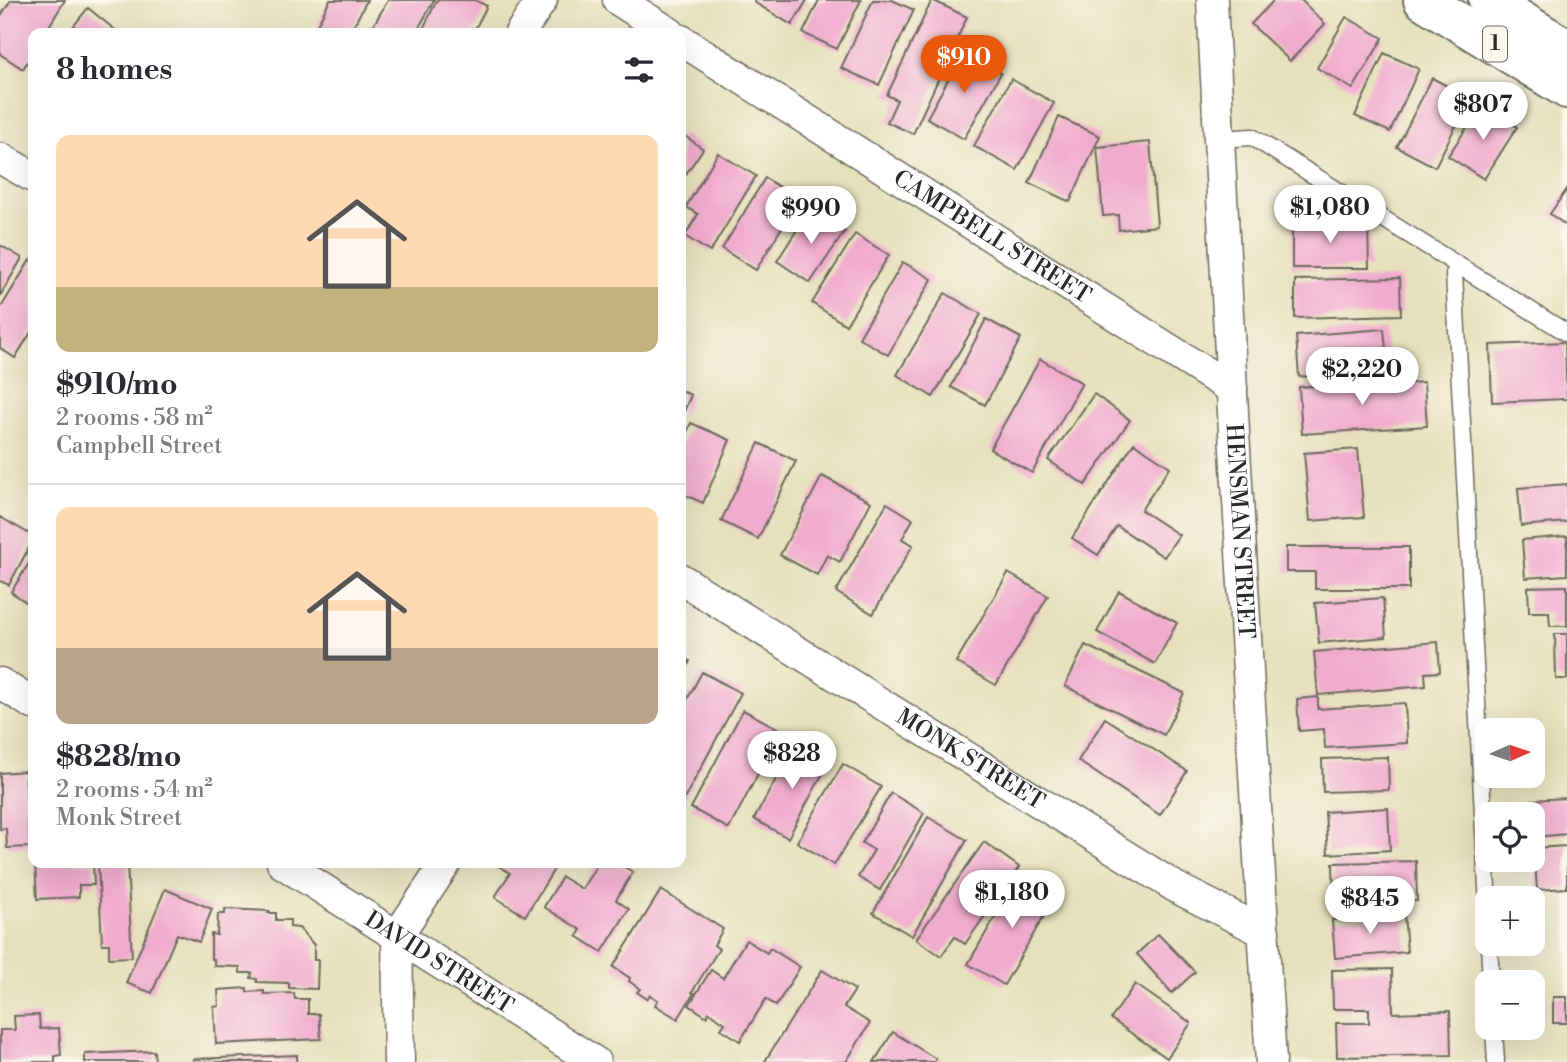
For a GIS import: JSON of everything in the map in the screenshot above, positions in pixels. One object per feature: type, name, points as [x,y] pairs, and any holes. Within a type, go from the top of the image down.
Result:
[{"type":"highway","name":"1","points":[[1423,0],[1567,89]]},
{"type":"highway","name":"1","points":[[1488,0],[1567,49]]},
{"type":"street","points":[[523,28],[542,0]]},
{"type":"street","points":[[618,0],[662,28]]},
{"type":"street","name":"HENSMAN STREET","points":[[1212,0],[1231,389],[1271,1062]]},
{"type":"street","name":"CAMPBELL STREET","points":[[686,43],[1231,389]]},
{"type":"street","points":[[0,158],[28,174]]},
{"type":"street","name":"MONK STREET","points":[[686,582],[1177,888],[1264,932]]},
{"type":"street","points":[[0,683],[28,701]]},
{"type":"street","name":"DAVID STREET","points":[[290,868],[595,1062]]},
{"type":"street","points":[[399,1062],[397,936],[443,868]]},
{"type":"lane","points":[[1219,139],[1252,137],[1567,333]]},
{"type":"lane","points":[[1459,266],[1454,274],[1487,886]]},
{"type":"lane","points":[[1495,1040],[1496,1062]]},
{"type":"building","points":[[11,0],[65,0],[48,28],[28,28],[28,60],[23,69],[0,54],[0,17]]},
{"type":"building","points":[[330,0],[367,0],[353,28],[323,28],[317,25]]},
{"type":"building","points":[[388,0],[434,0],[419,28],[372,28]]},
{"type":"building","points":[[437,0],[475,0],[487,6],[476,28],[423,28]]},
{"type":"building","points":[[807,0],[792,25],[754,2]]},
{"type":"building","points":[[819,0],[861,0],[837,49],[803,33]]},
{"type":"building","points":[[873,0],[892,0],[914,10],[879,85],[841,68]]},
{"type":"building","points":[[932,0],[967,17],[913,134],[887,122],[897,100],[887,95]]},
{"type":"building","points":[[1274,0],[1301,0],[1325,24],[1290,61],[1251,24]]},
{"type":"building","points":[[88,8],[113,28],[72,28]]},
{"type":"building","points":[[1346,17],[1383,38],[1353,89],[1317,68]]},
{"type":"building","points":[[963,52],[1001,73],[964,139],[927,118]]},
{"type":"building","points":[[1384,53],[1419,69],[1390,132],[1355,116]]},
{"type":"building","points":[[1432,78],[1470,98],[1435,167],[1397,147]]},
{"type":"building","points":[[1011,79],[1054,103],[1017,170],[974,146]]},
{"type":"building","points":[[1482,105],[1517,127],[1484,179],[1448,156]]},
{"type":"building","points":[[1059,117],[1100,136],[1070,202],[1029,183]]},
{"type":"building","points":[[686,137],[703,149],[686,174]]},
{"type":"building","points":[[1150,142],[1157,226],[1119,230],[1118,215],[1103,216],[1097,147]]},
{"type":"building","points":[[718,153],[756,176],[710,252],[686,237],[698,214],[686,207]]},
{"type":"building","points":[[765,178],[799,199],[756,270],[722,249]]},
{"type":"building","points":[[1567,189],[1567,226],[1550,214]]},
{"type":"building","points":[[811,208],[845,231],[810,283],[777,261]]},
{"type":"building","points":[[1292,221],[1368,221],[1369,268],[1292,268]]},
{"type":"building","points":[[855,234],[889,255],[846,325],[812,303]]},
{"type":"building","points":[[0,245],[22,258],[0,296]]},
{"type":"building","points":[[903,262],[932,279],[888,355],[859,338]]},
{"type":"building","points":[[28,263],[28,337],[15,358],[0,348],[0,309]]},
{"type":"building","points":[[1400,278],[1401,315],[1295,318],[1295,280]]},
{"type":"building","points":[[945,293],[981,314],[933,397],[897,375]]},
{"type":"building","points":[[986,319],[1021,338],[985,405],[951,387]]},
{"type":"building","points":[[1384,329],[1388,369],[1299,377],[1296,336]]},
{"type":"building","points":[[1565,342],[1567,399],[1492,402],[1490,345]]},
{"type":"building","points":[[1040,359],[1082,383],[1032,473],[990,449]]},
{"type":"building","points":[[1373,382],[1373,386],[1424,382],[1427,426],[1302,434],[1299,387]]},
{"type":"building","points":[[686,393],[691,395],[686,406]]},
{"type":"building","points":[[1094,394],[1130,420],[1085,485],[1048,460]]},
{"type":"building","points":[[691,423],[730,440],[703,503],[686,495],[686,434]]},
{"type":"building","points":[[759,443],[796,461],[758,539],[721,521]]},
{"type":"building","points":[[1134,443],[1170,467],[1141,510],[1179,535],[1164,557],[1117,526],[1098,555],[1072,538]]},
{"type":"building","points":[[1358,449],[1364,517],[1310,521],[1304,453]]},
{"type":"building","points":[[822,476],[871,502],[840,562],[827,555],[817,575],[780,555]]},
{"type":"building","points":[[1567,484],[1567,522],[1521,526],[1518,488]]},
{"type":"building","points":[[887,503],[913,519],[902,539],[913,545],[873,614],[836,592]]},
{"type":"building","points":[[0,517],[28,533],[28,549],[9,585],[0,581]]},
{"type":"building","points":[[1567,536],[1567,575],[1525,578],[1522,540]]},
{"type":"building","points":[[1286,547],[1409,547],[1409,589],[1315,589],[1315,572],[1286,572]]},
{"type":"building","points":[[28,565],[28,604],[11,592]]},
{"type":"building","points":[[1008,573],[1048,596],[996,685],[956,662]]},
{"type":"building","points":[[1567,586],[1567,626],[1550,626],[1549,612],[1529,612],[1528,587]]},
{"type":"building","points":[[1119,591],[1177,623],[1155,664],[1097,632]]},
{"type":"building","points":[[1383,598],[1386,637],[1319,643],[1315,603]]},
{"type":"building","points":[[1555,634],[1567,634],[1567,679],[1556,679]]},
{"type":"building","points":[[1438,642],[1440,672],[1425,673],[1426,686],[1318,695],[1314,652]]},
{"type":"building","points":[[1085,645],[1184,693],[1164,735],[1065,686]]},
{"type":"building","points":[[702,672],[741,693],[686,796],[686,702]]},
{"type":"building","points":[[1318,697],[1318,709],[1405,703],[1407,743],[1325,748],[1324,729],[1299,731],[1297,699]]},
{"type":"building","points":[[743,710],[781,730],[729,829],[691,808]]},
{"type":"building","points":[[1105,718],[1187,771],[1160,815],[1078,761]]},
{"type":"building","points":[[796,743],[829,762],[788,838],[754,819]]},
{"type":"building","points":[[1388,757],[1389,790],[1323,792],[1322,759]]},
{"type":"building","points":[[843,764],[881,787],[834,865],[797,842]]},
{"type":"building","points":[[25,771],[28,847],[7,848],[6,828],[0,829],[0,773]]},
{"type":"building","points":[[891,793],[924,813],[880,890],[858,877],[874,850],[862,843]]},
{"type":"building","points":[[1567,798],[1567,834],[1545,836],[1545,802],[1531,800]]},
{"type":"building","points":[[1388,808],[1390,850],[1328,854],[1325,812]]},
{"type":"building","points":[[928,817],[967,840],[912,936],[873,913]]},
{"type":"building","points":[[984,842],[1019,867],[965,944],[955,937],[941,956],[916,939]]},
{"type":"building","points":[[1567,846],[1567,888],[1545,889],[1545,886],[1537,886],[1536,872],[1545,872],[1545,847]]},
{"type":"building","points":[[1416,861],[1417,901],[1334,903],[1333,863]]},
{"type":"building","points":[[35,868],[93,868],[94,885],[79,885],[79,897],[37,899]]},
{"type":"building","points":[[98,868],[127,868],[132,957],[109,958],[109,944],[102,944]]},
{"type":"building","points":[[502,868],[555,868],[525,916],[495,897],[510,873]]},
{"type":"building","points":[[595,868],[626,868],[633,872],[616,900],[629,909],[602,952],[577,936],[581,930],[544,907],[562,877],[582,889]]},
{"type":"building","points":[[1020,874],[1056,895],[1004,985],[968,964]]},
{"type":"building","points":[[165,889],[212,909],[199,942],[177,934],[152,993],[126,983]]},
{"type":"building","points":[[661,890],[723,929],[714,945],[719,949],[678,1019],[655,1005],[658,1000],[650,995],[647,999],[637,992],[640,989],[629,981],[630,978],[613,967]]},
{"type":"building","points":[[225,909],[269,911],[268,913],[276,913],[276,920],[290,920],[290,927],[299,928],[314,945],[314,960],[318,960],[317,989],[289,988],[289,983],[257,982],[257,979],[251,978],[252,973],[240,973],[240,967],[214,966],[214,959],[211,959],[211,934],[217,935],[218,914],[225,914]]},
{"type":"building","points":[[1404,913],[1407,952],[1335,958],[1332,920]]},
{"type":"building","points":[[1158,934],[1195,972],[1172,993],[1137,954]]},
{"type":"building","points":[[746,940],[767,953],[770,948],[800,967],[776,1006],[766,999],[740,1041],[721,1029],[725,1023],[709,1012],[707,1017],[689,1005],[711,970],[723,978]]},
{"type":"building","points":[[1392,969],[1393,1013],[1450,1011],[1451,1055],[1337,1057],[1336,1023],[1369,1023],[1369,1009],[1333,1009],[1332,970]]},
{"type":"building","points":[[822,970],[855,990],[844,1007],[870,1023],[846,1062],[765,1061]]},
{"type":"building","points":[[1135,984],[1191,1023],[1167,1058],[1111,1019]]},
{"type":"building","points":[[247,988],[247,992],[294,993],[295,999],[308,999],[308,1014],[319,1014],[321,1039],[216,1044],[214,1007],[219,1006],[218,990]]},
{"type":"building","points":[[1553,997],[1567,997],[1567,1023],[1553,1023]]},
{"type":"building","points":[[39,1015],[40,1029],[59,1028],[61,1055],[55,1056],[55,1062],[0,1062],[0,1030],[15,1030],[14,1016]]},
{"type":"building","points":[[893,1032],[936,1059],[934,1062],[874,1062]]},
{"type":"building","points":[[154,1051],[155,1062],[85,1062],[85,1054]]},
{"type":"building","points":[[297,1055],[297,1062],[193,1062],[193,1059]]}]
